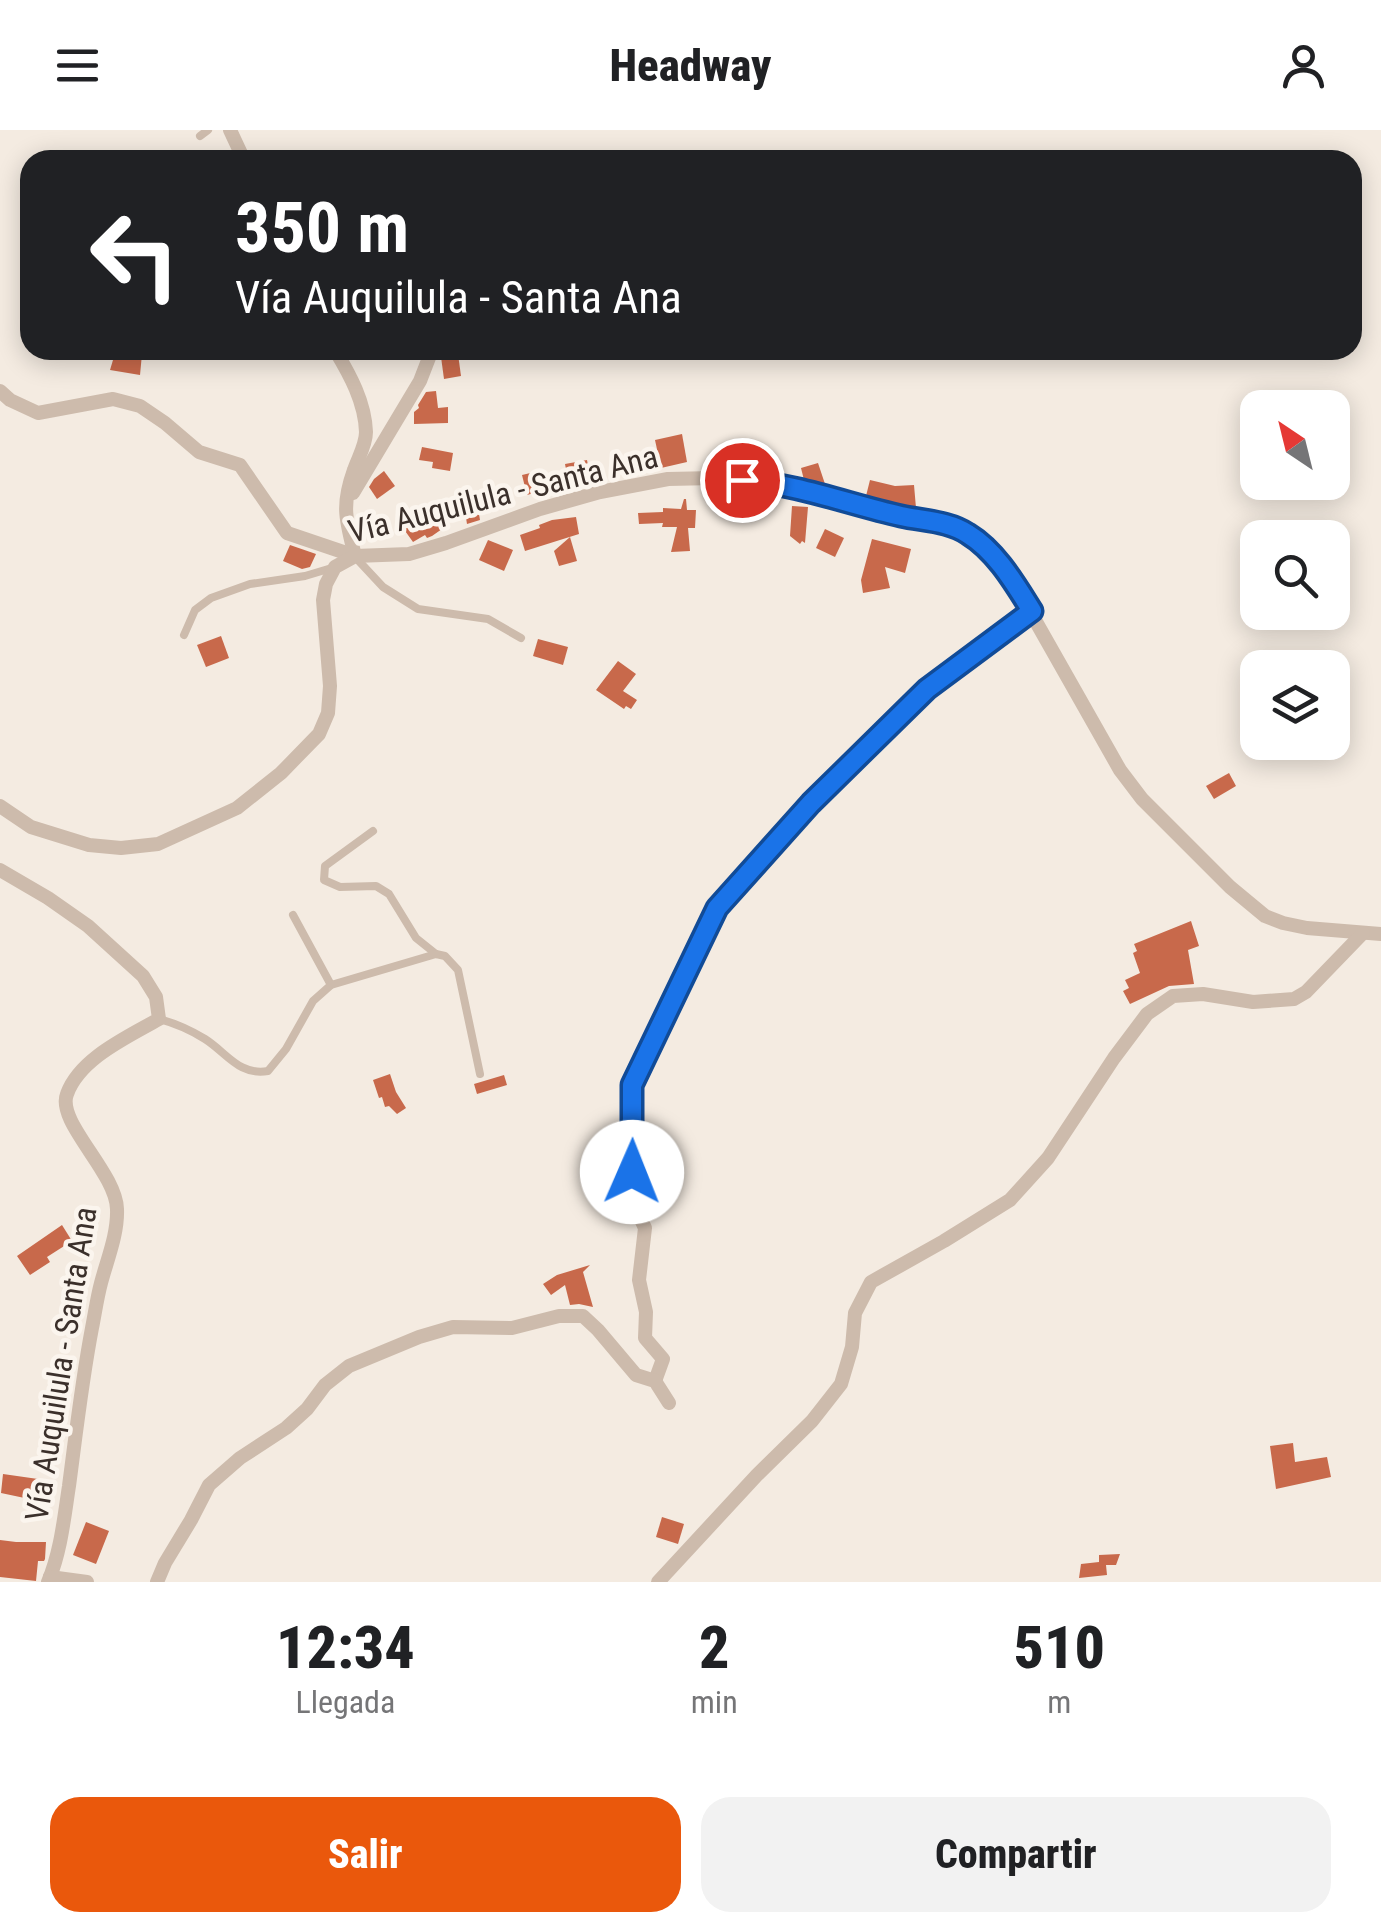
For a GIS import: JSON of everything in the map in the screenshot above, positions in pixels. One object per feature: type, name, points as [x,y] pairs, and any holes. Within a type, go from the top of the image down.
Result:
[{"type":"street","points":[[342,360],[362,408],[366,437],[345,499],[344,513],[355,556]]},
{"type":"street","points":[[345,499],[351,496],[384,444],[428,360]]},
{"type":"street","points":[[0,392],[38,412],[113,400],[140,406],[199,452],[240,465],[286,533],[355,556]]},
{"type":"street","name":"Vía Auquilula - Santa Ana","points":[[0,806],[31,828],[89,845],[121,848],[158,844],[236,808],[281,773],[318,734],[328,712],[330,686],[323,600],[335,567],[355,556],[409,554],[540,508],[600,492],[668,479],[771,482],[967,532],[1014,582],[1120,770],[1142,799],[1230,887],[1265,916],[1283,923],[1381,934]]},
{"type":"street","points":[[655,1382],[663,1359],[646,1338],[646,1312],[639,1280],[645,1228],[632,1200],[632,1085],[717,908],[811,803],[927,689],[1032,611]]},
{"type":"street","points":[[0,870],[88,926],[142,976],[156,997],[159,1019]]},
{"type":"street","points":[[658,1582],[812,1421],[841,1384],[852,1348],[855,1313],[871,1282],[1010,1200],[1048,1158],[1147,1014],[1173,996],[1203,994],[1252,1002],[1294,999],[1306,992],[1363,933]]},
{"type":"street","name":"Vía Auquilula - Santa Ana","points":[[49,1580],[62,1536],[91,1332],[117,1210],[114,1189],[72,1124],[65,1100],[76,1079],[101,1052],[159,1019]]},
{"type":"street","points":[[157,1582],[209,1485],[240,1458],[286,1428],[325,1385],[350,1366],[452,1327],[512,1328],[560,1316],[582,1316],[636,1375],[655,1382],[669,1403]]},
{"type":"street","points":[[49,1580],[87,1582]]},
{"type":"lane","points":[[355,556],[383,587],[418,609],[488,619],[521,638]]},
{"type":"lane","points":[[184,635],[194,610],[211,598],[250,584],[335,567]]},
{"type":"lane","points":[[374,831],[326,866],[324,880],[340,887],[376,886],[389,894],[416,938],[436,954],[445,956],[458,970],[480,1074]]},
{"type":"lane","points":[[293,915],[332,985]]},
{"type":"lane","points":[[159,1019],[204,1038],[254,1074],[268,1071],[314,1001],[332,985],[436,954]]},
{"type":"building","points":[[113,360],[141,360],[140,375],[110,370]]},
{"type":"building","points":[[441,360],[459,360],[461,376],[444,379]]},
{"type":"building","points":[[436,391],[438,408],[448,407],[448,423],[414,424],[414,412],[426,392]]},
{"type":"building","points":[[682,434],[687,462],[661,468],[655,440]]},
{"type":"building","points":[[422,447],[453,453],[450,471],[432,468],[433,462],[419,460]]},
{"type":"building","points":[[587,460],[591,483],[570,490],[565,464]]},
{"type":"building","points":[[818,463],[824,485],[804,480],[801,468]]},
{"type":"building","points":[[543,470],[548,489],[527,495],[522,475]]},
{"type":"building","points":[[384,471],[395,486],[377,499],[369,487]]},
{"type":"building","points":[[870,480],[895,486],[914,485],[916,508],[866,496]]},
{"type":"building","points":[[476,496],[480,520],[467,524],[463,498]]},
{"type":"building","points":[[684,499],[687,510],[696,510],[695,528],[688,528],[690,551],[671,552],[677,527],[639,524],[638,513],[681,509]]},
{"type":"building","points":[[424,505],[442,529],[413,542],[403,528],[414,520],[410,515]]},
{"type":"building","points":[[792,506],[808,507],[805,543],[800,544],[790,536]]},
{"type":"building","points":[[576,517],[579,534],[525,551],[520,535],[552,520]]},
{"type":"building","points":[[825,529],[844,538],[835,557],[816,548]]},
{"type":"building","points":[[570,537],[577,561],[559,566],[554,551]]},
{"type":"building","points":[[872,539],[911,549],[905,573],[885,567],[890,588],[863,593],[861,580]]},
{"type":"building","points":[[488,540],[513,550],[504,571],[479,560]]},
{"type":"building","points":[[290,545],[316,554],[310,567],[302,569],[283,561]]},
{"type":"building","points":[[221,636],[229,658],[206,667],[197,645]]},
{"type":"building","points":[[538,639],[568,647],[563,665],[533,656]]},
{"type":"building","points":[[618,661],[636,674],[623,691],[637,700],[631,709],[624,709],[596,690]]},
{"type":"building","points":[[1229,773],[1236,786],[1214,799],[1206,786]]},
{"type":"building","points":[[1191,921],[1199,946],[1188,950],[1194,984],[1169,986],[1130,1004],[1123,991],[1129,988],[1125,980],[1140,973],[1134,944]]},
{"type":"building","points":[[390,1074],[406,1108],[397,1114],[385,1107],[373,1080]]},
{"type":"building","points":[[504,1075],[507,1085],[477,1094],[474,1084]]},
{"type":"building","points":[[62,1225],[72,1241],[47,1257],[50,1262],[30,1275],[17,1256]]},
{"type":"building","points":[[590,1265],[583,1272],[593,1307],[570,1305],[565,1285],[551,1295],[543,1284],[557,1275]]},
{"type":"building","points":[[1293,1443],[1295,1462],[1327,1457],[1331,1477],[1276,1489],[1270,1446]]},
{"type":"building","points":[[3,1474],[45,1480],[43,1497],[34,1496],[34,1500],[1,1493]]},
{"type":"building","points":[[662,1517],[684,1524],[678,1544],[656,1537]]},
{"type":"building","points":[[86,1522],[109,1531],[96,1564],[73,1555]]},
{"type":"building","points":[[0,1540],[46,1542],[45,1559],[38,1561],[36,1581],[0,1577]]},
{"type":"building","points":[[1120,1554],[1116,1565],[1106,1565],[1107,1575],[1079,1578],[1081,1564],[1099,1562],[1099,1555]]},
{"type":"route","points":[[632,1172],[632,1085],[717,908],[811,803],[927,689],[1032,611],[1014,582],[967,532],[771,482],[742,480]]}]
